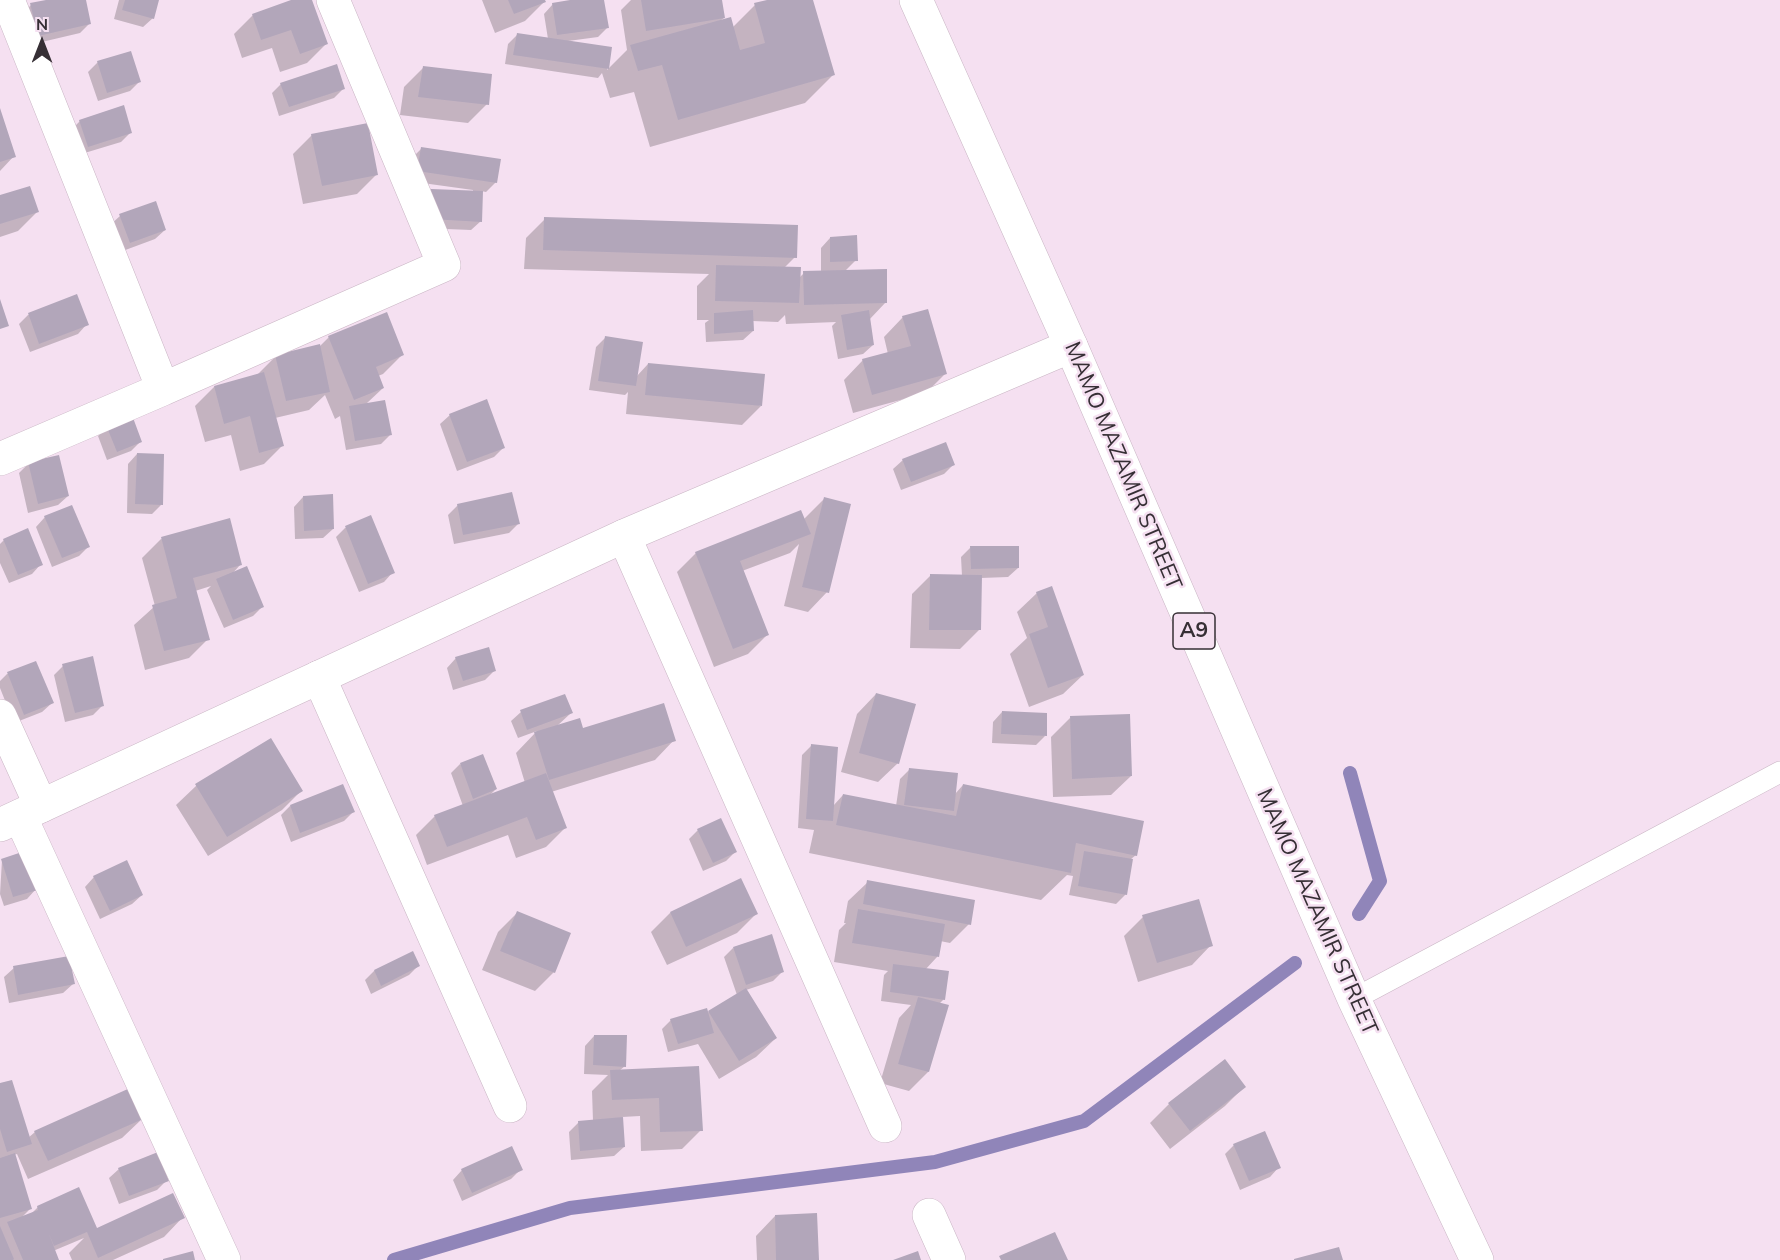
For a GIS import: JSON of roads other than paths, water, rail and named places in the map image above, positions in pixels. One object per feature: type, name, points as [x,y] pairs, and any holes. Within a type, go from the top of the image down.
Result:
[{"type":"street","points":[[8,0],[163,389]]},
{"type":"street","points":[[0,459],[444,265],[333,0]]},
{"type":"street","name":"MAMO MAZAMIR STREET","points":[[916,0],[1071,346],[1354,999],[1478,1260]]},
{"type":"street","points":[[20,816],[624,536],[1071,346]]},
{"type":"street","points":[[624,536],[885,1126]]},
{"type":"street","points":[[319,677],[510,1106]]},
{"type":"street","points":[[0,716],[20,816],[224,1260]]},
{"type":"street","points":[[929,1215],[950,1260]]},
{"type":"lane","points":[[1354,999],[1780,772]]},
{"type":"waterway","points":[[1350,773],[1380,881],[1359,914]]},
{"type":"waterway","points":[[394,1260],[570,1208],[935,1162],[1084,1121],[1295,963]]}]
